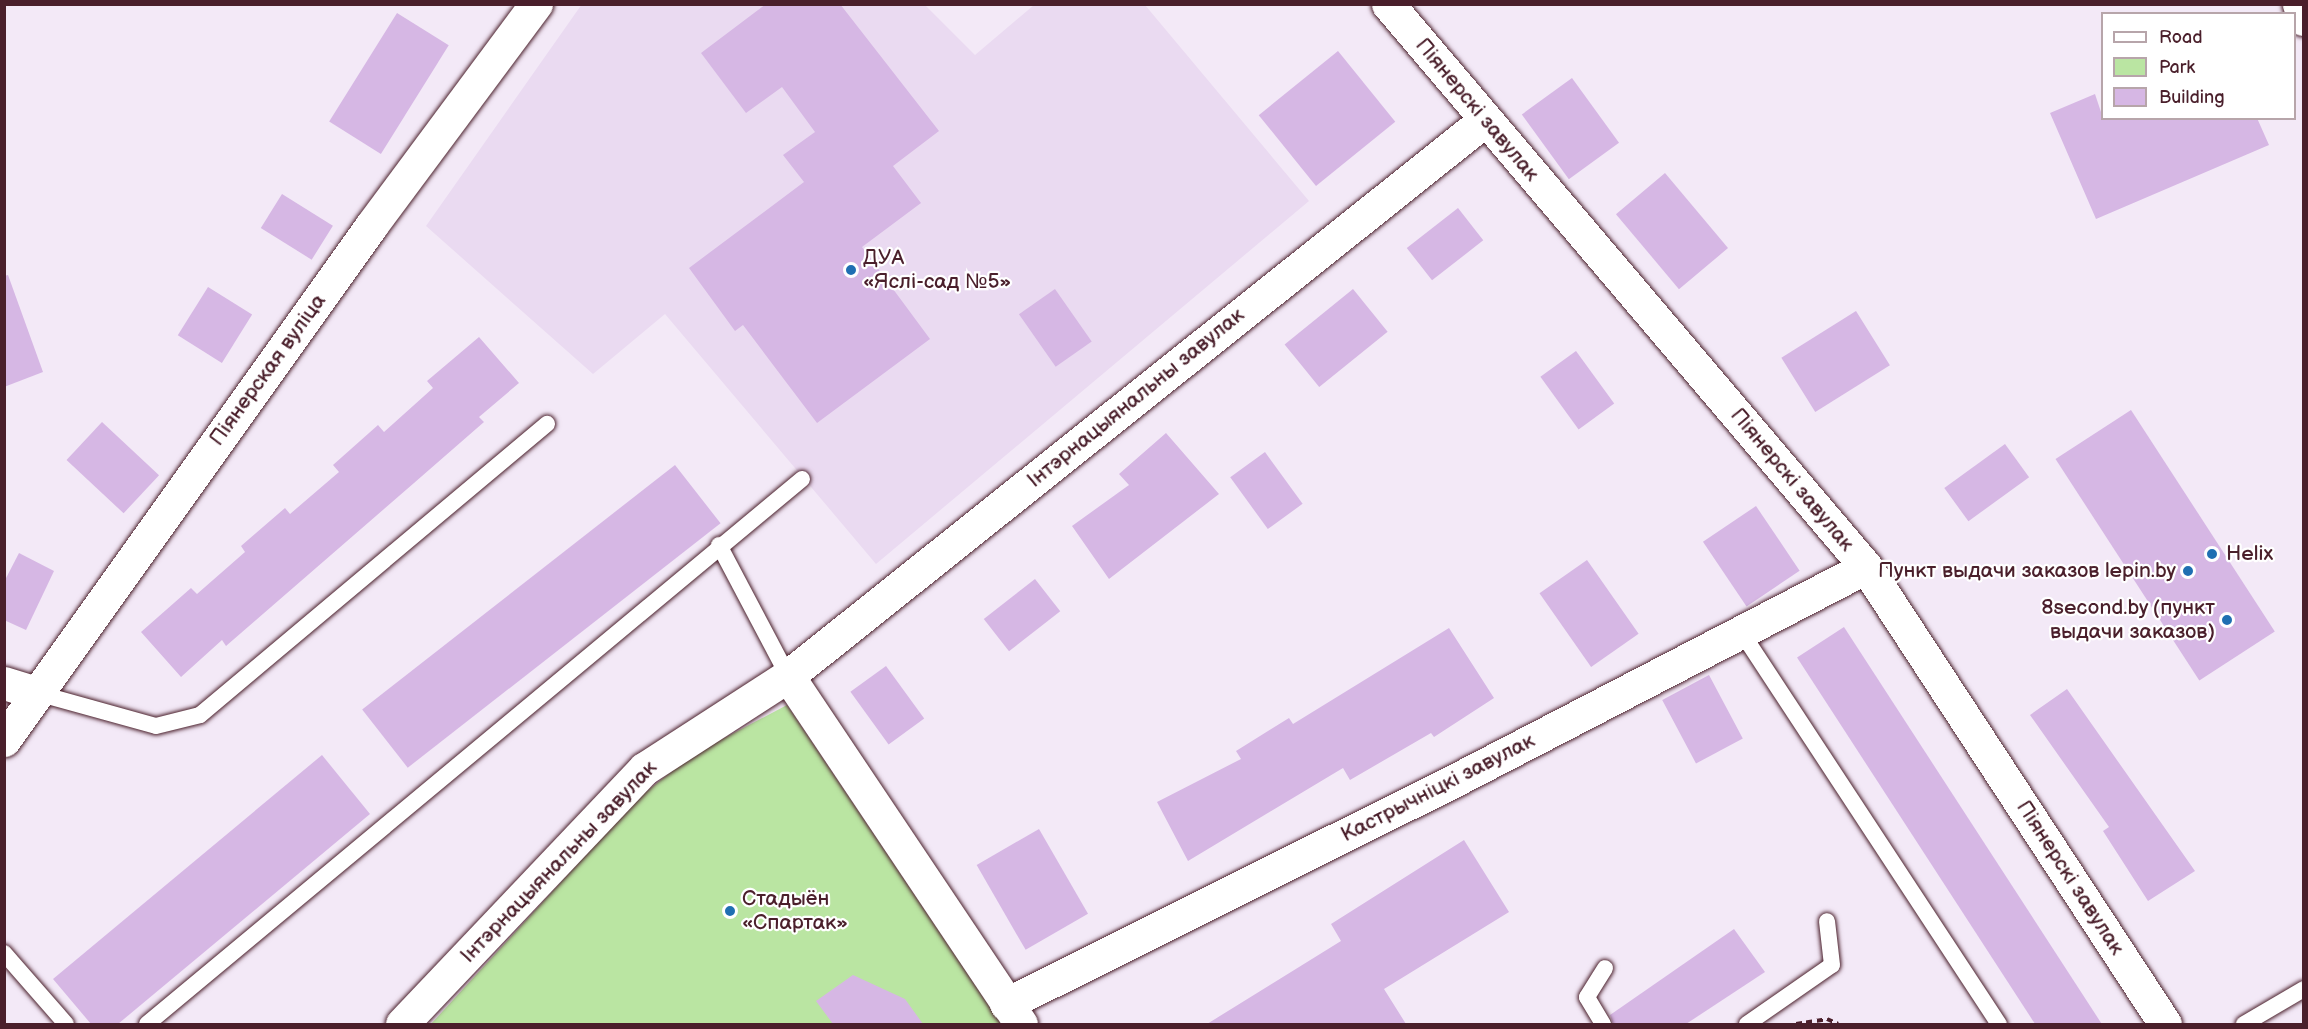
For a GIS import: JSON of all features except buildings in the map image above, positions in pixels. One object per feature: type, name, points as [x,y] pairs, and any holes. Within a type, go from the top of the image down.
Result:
[{"type":"street","name":"Піянерская вуліца","points":[[4,740],[536,4]]},
{"type":"street","name":"Піянерскі завулак","points":[[1388,4],[1866,567],[2166,1024]]},
{"type":"street","points":[[2299,4],[2304,19]]},
{"type":"street","name":"Інтэрнацыянальны завулак","points":[[402,1024],[644,769],[788,676],[1485,120]]},
{"type":"street","name":"Кастрычніцкі завулак","points":[[1014,1014],[1866,567]]},
{"type":"street","points":[[788,676],[1014,1014]]},
{"type":"street","points":[[4,683],[37,693]]},
{"type":"lane","points":[[37,693],[156,726],[200,715],[547,424]]},
{"type":"lane","points":[[147,1024],[719,545],[802,479]]},
{"type":"lane","points":[[719,545],[788,676]]},
{"type":"lane","points":[[1742,633],[1999,1024]]},
{"type":"lane","points":[[1747,1024],[1832,965],[1827,921]]},
{"type":"lane","points":[[4,952],[66,1024]]},
{"type":"lane","points":[[1603,1024],[1587,997],[1605,968]]},
{"type":"lane","points":[[2244,1024],[2304,988]]},
{"type":"path","points":[[1792,1024],[1827,1019],[1838,1024]]},
{"type":"shaded area","name":"ДУА «Яслі-сад №5»","points":[[582,4],[925,5],[975,55],[1034,5],[1145,5],[1309,201],[876,564],[665,314],[593,374],[426,226]]},
{"type":"green space","name":"Стадыён «Спартак»","points":[[787,705],[1001,1024],[431,1024],[638,798],[694,754]]},
{"type":"place","name":"ДУА «Яслі-сад №5»","points":[[851,270]]},
{"type":"place","name":"Helix","points":[[2212,554]]},
{"type":"place","name":"Пункт выдачи заказов lepin.by","points":[[2188,571]]},
{"type":"place","name":"8second.by (пункт выдачи заказов)","points":[[2227,620]]},
{"type":"place","name":"Стадыён «Спартак»","points":[[730,911]]}]
